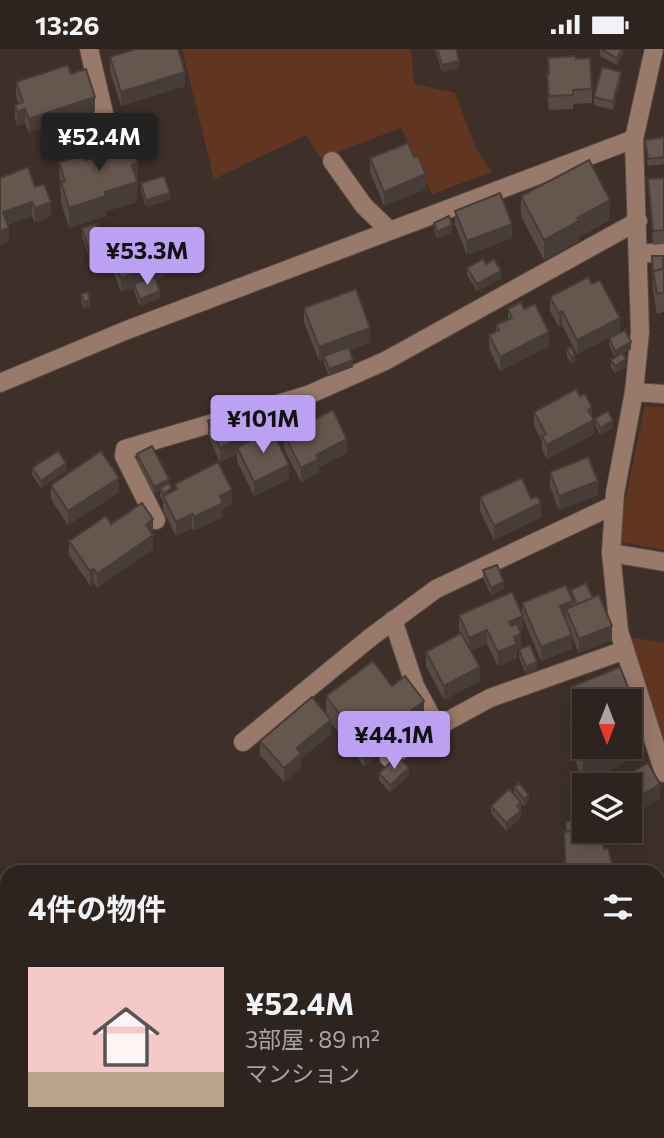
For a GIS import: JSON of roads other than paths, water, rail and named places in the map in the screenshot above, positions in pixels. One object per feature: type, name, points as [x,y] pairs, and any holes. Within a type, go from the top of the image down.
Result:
[{"type":"street","points":[[89,49],[106,122]]},
{"type":"street","points":[[654,49],[634,139],[640,332],[634,392],[614,505],[611,553],[619,631],[664,773]]},
{"type":"street","points":[[0,383],[127,330],[634,139]]},
{"type":"street","points":[[332,162],[364,206],[389,230]]},
{"type":"street","points":[[156,520],[124,456],[125,449],[308,395],[385,361],[638,221]]},
{"type":"street","points":[[639,254],[664,252]]},
{"type":"street","points":[[634,392],[664,394]]},
{"type":"street","points":[[243,742],[393,620],[436,589],[614,505]]},
{"type":"street","points":[[611,553],[664,562]]},
{"type":"street","points":[[393,620],[415,686],[437,727]]},
{"type":"street","points":[[389,758],[437,727],[490,698],[625,650]]}]
